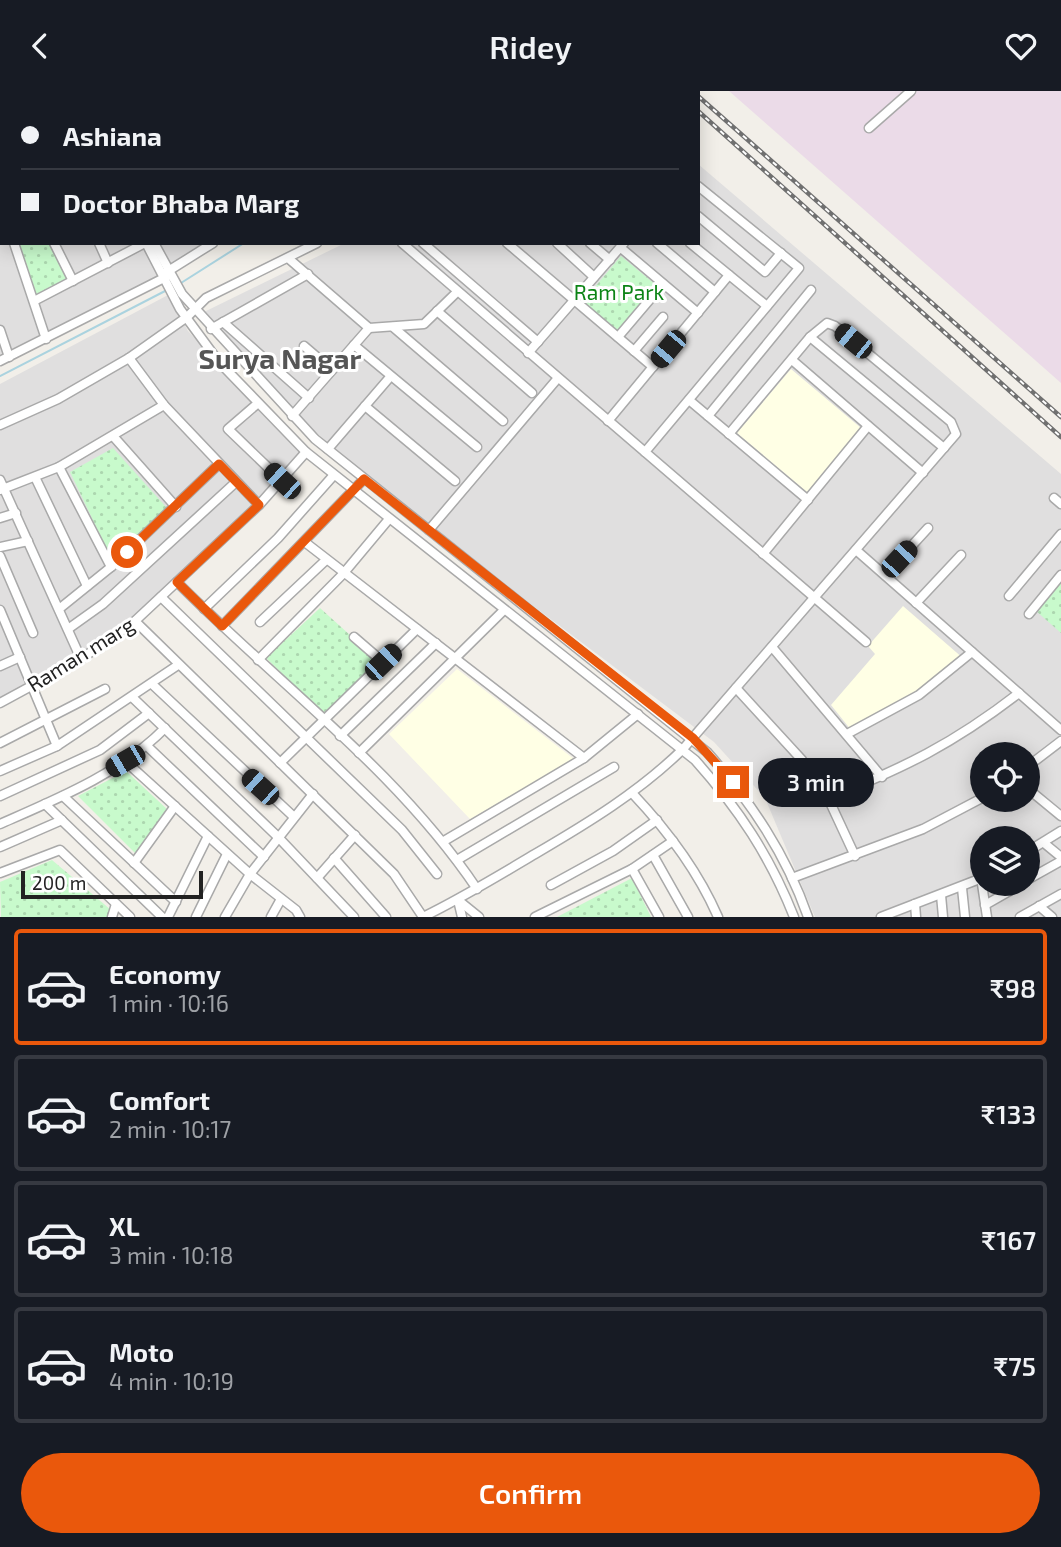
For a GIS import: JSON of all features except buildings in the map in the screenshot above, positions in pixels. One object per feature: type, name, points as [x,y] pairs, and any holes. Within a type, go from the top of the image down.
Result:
[{"type":"street","points":[[869,128],[911,91]]},
{"type":"street","points":[[645,452],[799,268],[700,188]]},
{"type":"street","points":[[700,218],[765,272],[780,253]]},
{"type":"street","points":[[15,245],[46,339]]},
{"type":"street","points":[[55,245],[73,281]]},
{"type":"street","points":[[100,245],[108,263]]},
{"type":"street","points":[[34,301],[142,245]]},
{"type":"street","points":[[147,245],[178,295],[187,317],[219,362],[306,453],[683,750],[729,798],[758,840],[774,869],[794,917]]},
{"type":"street","points":[[155,245],[167,277]]},
{"type":"street","points":[[0,330],[4,359],[167,277],[210,245]]},
{"type":"street","points":[[0,425],[58,399],[129,358],[187,317],[206,298],[313,245]]},
{"type":"street","points":[[404,245],[866,642]]},
{"type":"street","points":[[425,245],[538,342]]},
{"type":"street","points":[[513,245],[653,367]]},
{"type":"street","points":[[559,245],[594,277]]},
{"type":"street","points":[[593,245],[610,260]]},
{"type":"street","points":[[528,353],[622,245],[698,313]]},
{"type":"street","points":[[659,245],[715,292]]},
{"type":"street","points":[[692,245],[767,306]]},
{"type":"street","points":[[288,258],[369,328],[421,325],[457,292]]},
{"type":"street","points":[[211,329],[308,274]]},
{"type":"street","points":[[608,421],[729,275]]},
{"type":"street","points":[[618,337],[663,284]]},
{"type":"street","points":[[708,416],[811,290]]},
{"type":"street","points":[[178,295],[194,309],[292,417],[328,449],[693,738],[733,782],[760,818],[792,878],[808,917]]},
{"type":"street","points":[[437,311],[532,393]]},
{"type":"street","points":[[634,351],[663,317]]},
{"type":"street","points":[[223,322],[309,398]]},
{"type":"street","points":[[135,621],[404,884],[422,917],[477,889],[633,794],[683,750],[956,434],[951,422],[835,326],[823,324],[729,434]]},
{"type":"street","points":[[393,327],[503,421]]},
{"type":"street","points":[[292,417],[369,328]]},
{"type":"street","points":[[810,337],[944,448]]},
{"type":"street","points":[[354,345],[477,447]]},
{"type":"street","points":[[304,346],[332,370]]},
{"type":"street","points":[[129,358],[164,405],[259,505]]},
{"type":"street","points":[[792,360],[923,473]]},
{"type":"street","points":[[328,449],[390,377]]},
{"type":"street","points":[[429,530],[558,378]]},
{"type":"street","points":[[689,400],[808,499]]},
{"type":"street","points":[[257,404],[228,429],[282,481]]},
{"type":"street","points":[[2,490],[59,467],[164,405]]},
{"type":"street","points":[[365,407],[455,481]]},
{"type":"street","points":[[763,554],[869,426]]},
{"type":"street","points":[[113,436],[176,507]]},
{"type":"street","name":"Raman marg","points":[[0,703],[81,659],[135,621],[259,505],[306,453]]},
{"type":"street","points":[[59,609],[111,567],[219,464]]},
{"type":"street","points":[[59,467],[111,567]]},
{"type":"street","points":[[204,609],[278,538],[333,475]]},
{"type":"street","points":[[35,477],[87,586]]},
{"type":"street","points":[[222,626],[306,543],[364,479]]},
{"type":"street","points":[[0,480],[2,490],[16,513],[81,659]]},
{"type":"street","points":[[68,629],[103,604],[236,482]]},
{"type":"street","points":[[0,518],[16,513]]},
{"type":"street","points":[[258,660],[343,574],[389,519]]},
{"type":"street","points":[[885,575],[928,528]]},
{"type":"street","points":[[1009,596],[1061,534]]},
{"type":"street","points":[[0,547],[27,541]]},
{"type":"street","points":[[306,543],[584,758]]},
{"type":"street","points":[[856,550],[1061,730]]},
{"type":"street","points":[[916,603],[961,555]]},
{"type":"street","points":[[0,556],[33,633]]},
{"type":"street","points":[[260,622],[326,560]]},
{"type":"street","points":[[1029,614],[1061,575]]},
{"type":"street","points":[[177,582],[359,753],[444,841],[477,889]]},
{"type":"street","points":[[161,597],[402,830],[436,874]]},
{"type":"street","points":[[0,610],[57,745]]},
{"type":"street","points":[[359,753],[504,610]]},
{"type":"street","points":[[280,762],[417,629]]},
{"type":"street","points":[[0,641],[11,635]]},
{"type":"street","points":[[354,637],[383,662]]},
{"type":"street","points":[[340,736],[436,643]]},
{"type":"street","points":[[772,646],[882,777]]},
{"type":"street","points":[[847,734],[919,695],[972,652]]},
{"type":"street","points":[[0,666],[20,657]]},
{"type":"street","points":[[0,772],[57,745],[178,665]]},
{"type":"street","points":[[152,684],[294,817]]},
{"type":"street","points":[[736,688],[790,744],[828,799],[855,856]]},
{"type":"street","points":[[0,743],[46,722],[105,689]]},
{"type":"street","points":[[828,799],[882,777],[944,746],[1019,693]]},
{"type":"street","points":[[132,697],[278,837],[352,916]]},
{"type":"street","points":[[0,796],[100,750],[149,713]]},
{"type":"street","points":[[444,841],[584,758],[638,714]]},
{"type":"street","points":[[0,824],[63,796],[125,761],[147,746],[165,728]]},
{"type":"street","points":[[1040,757],[1061,741]]},
{"type":"street","points":[[147,746],[264,857]]},
{"type":"street","points":[[125,761],[227,854],[296,910],[300,917]]},
{"type":"street","points":[[457,860],[614,768]]},
{"type":"street","points":[[225,917],[250,874],[313,794]]},
{"type":"street","points":[[633,794],[673,841],[702,885],[718,917]]},
{"type":"street","points":[[63,796],[176,902]]},
{"type":"street","points":[[1040,799],[1061,816]]},
{"type":"street","points":[[46,804],[165,917],[176,902],[208,836]]},
{"type":"street","points":[[792,878],[923,829],[970,804]]},
{"type":"street","points":[[134,863],[176,806]]},
{"type":"street","points":[[0,847],[62,820]]},
{"type":"street","points":[[551,885],[613,851],[657,820]]},
{"type":"street","points":[[1040,845],[1061,831]]},
{"type":"street","points":[[317,878],[355,835]]},
{"type":"street","points":[[535,917],[632,869],[673,841]]},
{"type":"street","points":[[1040,872],[1061,859],[1044,843]]},
{"type":"street","points":[[0,873],[60,850],[130,917]]},
{"type":"street","points":[[196,917],[227,854]]},
{"type":"street","points":[[653,855],[688,917]]},
{"type":"street","points":[[334,858],[386,917]]},
{"type":"street","points":[[632,869],[659,917]]},
{"type":"street","points":[[881,917],[970,885]]},
{"type":"street","points":[[962,888],[965,917]]},
{"type":"street","points":[[1020,917],[1061,894]]},
{"type":"street","points":[[941,895],[943,917]]},
{"type":"street","points":[[984,896],[987,917]]},
{"type":"street","points":[[985,905],[1001,896]]},
{"type":"street","points":[[271,917],[281,899]]},
{"type":"street","points":[[458,900],[462,917]]},
{"type":"street","points":[[458,900],[478,917]]},
{"type":"street","points":[[112,917],[116,904]]},
{"type":"street","points":[[915,904],[916,917]]},
{"type":"street","points":[[1039,906],[1052,917]]},
{"type":"shaded area","points":[[729,91],[1061,91],[1061,383],[1002,331]]},
{"type":"shaded area","points":[[700,166],[1061,474],[1061,917],[815,917],[765,798],[714,742],[415,517],[256,381],[202,313],[341,245],[700,245]]},
{"type":"shaded area","points":[[0,245],[207,245],[161,276],[0,355]]},
{"type":"shaded area","points":[[168,295],[188,331],[305,455],[171,591],[47,677],[0,702],[0,384]]},
{"type":"shaded area","points":[[791,369],[861,428],[807,492],[737,433]]},
{"type":"shaded area","points":[[903,606],[964,659],[925,689],[851,730],[831,705],[875,654],[868,646]]},
{"type":"shaded area","points":[[457,669],[574,759],[470,819],[389,734]]},
{"type":"green space","points":[[20,245],[58,245],[74,276],[35,295]]},
{"type":"green space","name":"Ram Park","points":[[621,256],[656,285],[617,331],[583,301]]},
{"type":"green space","points":[[113,448],[167,508],[111,558],[70,472]]},
{"type":"green space","points":[[1061,583],[1061,633],[1036,611]]},
{"type":"green space","points":[[320,608],[380,662],[325,715],[266,658]]},
{"type":"green space","points":[[126,771],[168,810],[136,854],[78,796]]},
{"type":"green space","points":[[52,860],[111,910],[109,917],[1,917],[0,882]]},
{"type":"green space","points":[[632,878],[651,917],[557,917]]},
{"type":"waterway","points":[[181,283],[241,245]]},
{"type":"waterway","points":[[0,376],[167,290]]},
{"type":"railway","points":[[700,98],[1061,417]]},
{"type":"railway","points":[[700,113],[1061,437]]},
{"type":"district","name":"Surya Nagar","points":[[280,359]]},
{"type":"route","points":[[127,552],[219,464],[259,505],[177,582],[222,626],[306,543],[364,479],[693,738],[733,782]]}]
